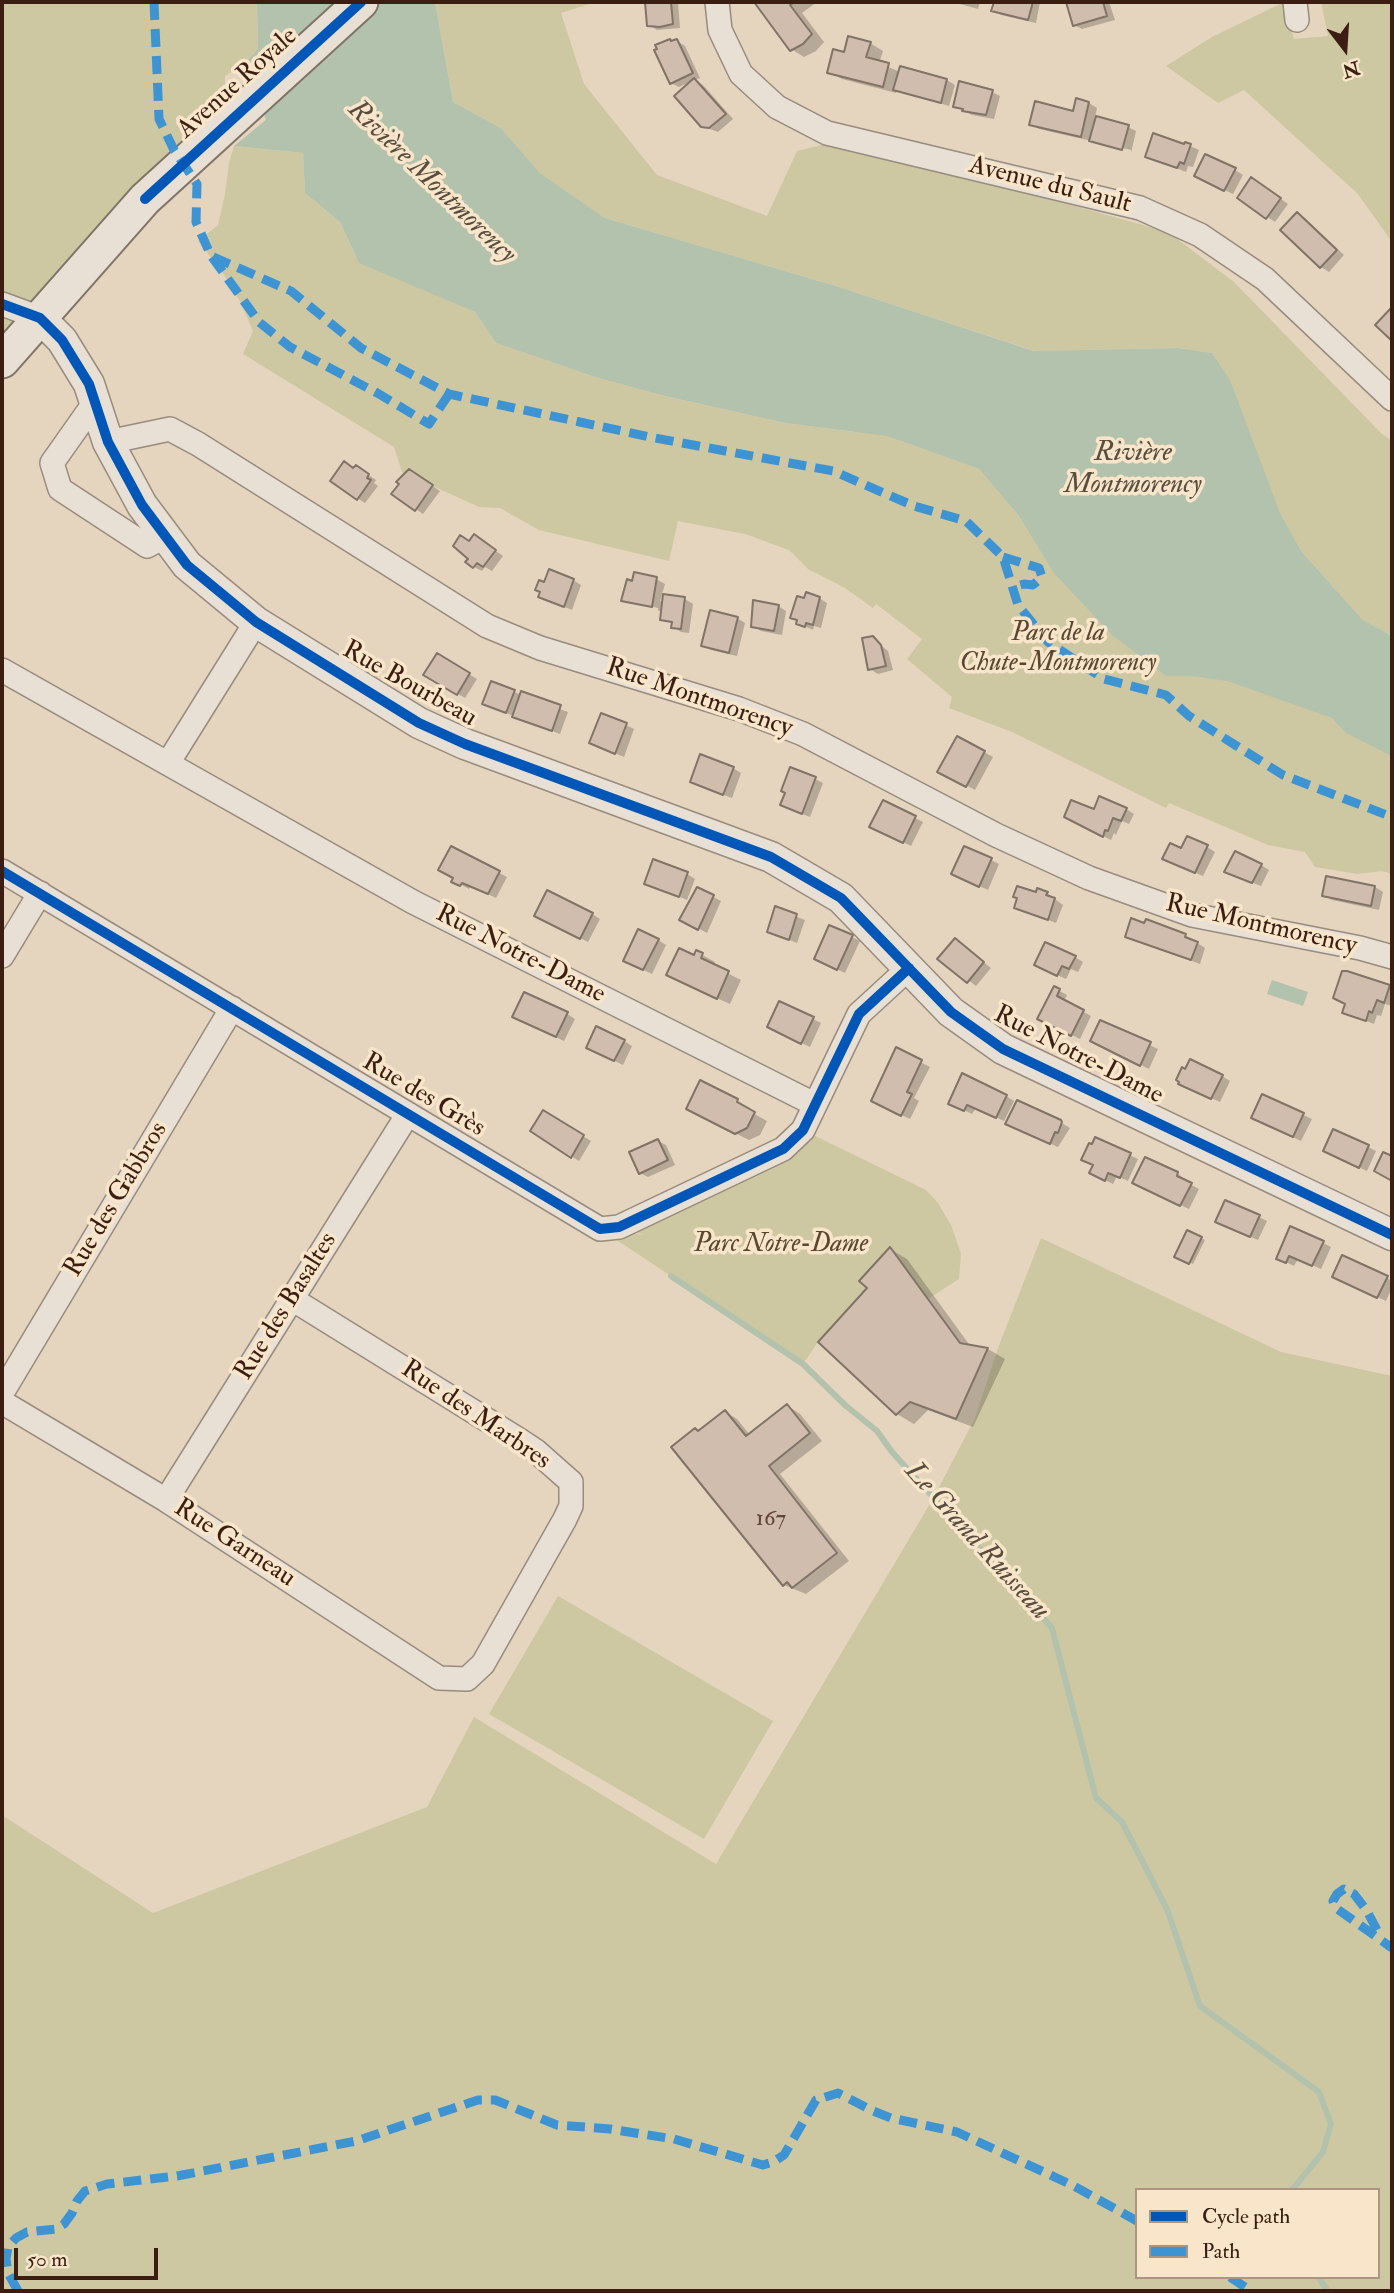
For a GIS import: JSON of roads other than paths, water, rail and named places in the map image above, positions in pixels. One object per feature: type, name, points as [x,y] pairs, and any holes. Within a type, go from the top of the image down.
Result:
[{"type":"main road","name":"Avenue Royale","points":[[2,361],[145,199],[361,2]]},
{"type":"street","name":"Avenue du Sault","points":[[717,2],[720,30],[741,74],[777,107],[827,133],[1140,208],[1200,235],[1265,279],[1392,399]]},
{"type":"street","name":"Rue Bourbeau","points":[[3,304],[40,318],[62,340],[89,384],[108,442],[142,505],[187,565],[256,622],[419,723],[465,744],[771,857],[841,898],[909,968]]},
{"type":"street","points":[[95,402],[52,463],[60,489],[147,546],[166,536]]},
{"type":"street","name":"Rue Montmorency","points":[[108,442],[170,429],[487,626],[540,648],[739,709],[803,734],[996,835],[1089,878],[1192,915],[1360,948],[1392,957]]},
{"type":"street","points":[[168,763],[256,622]]},
{"type":"street","name":"Rue Notre-Dame","points":[[2,670],[413,902],[814,1104]]},
{"type":"street","name":"Rue des Grès","points":[[2,871],[600,1228],[619,1227],[783,1149],[803,1130],[814,1104]]},
{"type":"street","points":[[2,956],[40,893]]},
{"type":"street","points":[[814,1104],[859,1014],[909,968]]},
{"type":"street","name":"Rue Notre-Dame","points":[[909,968],[951,1012],[1003,1049],[1392,1235]]},
{"type":"street","name":"Rue des Gabbros","points":[[2,1393],[232,1008]]},
{"type":"street","name":"Rue des Basaltes","points":[[166,1500],[408,1114]]},
{"type":"street","name":"Rue des Marbres","points":[[292,1299],[521,1441],[571,1482],[571,1506],[565,1519],[483,1664],[467,1679]]},
{"type":"street","name":"Rue Garneau","points":[[2,1402],[166,1500],[439,1678],[467,1679]]},
{"type":"water","name":"Rivière Montmorency","points":[[257,2],[435,2],[453,102],[501,128],[540,173],[605,218],[836,286],[1034,351],[1178,348],[1212,353],[1230,380],[1280,513],[1302,552],[1362,619],[1392,636],[1392,756],[1346,733],[1332,718],[1227,681],[1192,676],[1166,676],[1112,635],[1054,573],[1019,516],[979,469],[887,436],[785,423],[598,378],[496,343],[475,312],[359,263],[340,222],[305,193],[303,153],[234,146],[266,120],[246,62],[258,49]]},
{"type":"water","points":[[1272,980],[1308,992],[1303,1006],[1267,994]]},
{"type":"waterway","name":"Le Grand Ruisseau","points":[[671,1276],[803,1364],[845,1405],[877,1431],[892,1452],[1052,1628],[1096,1798],[1122,1822],[1167,1909],[1200,2006],[1319,2092],[1331,2124],[1323,2152],[1294,2188]]},
{"type":"waterway","name":"Le Grand Ruisseau","points":[[1319,2279],[1328,2291]]},
{"type":"park label","name":"Parc de la Chute-Montmorency","points":[[1058,649]]},
{"type":"park label","name":"Parc Notre-Dame","points":[[781,1245]]}]
